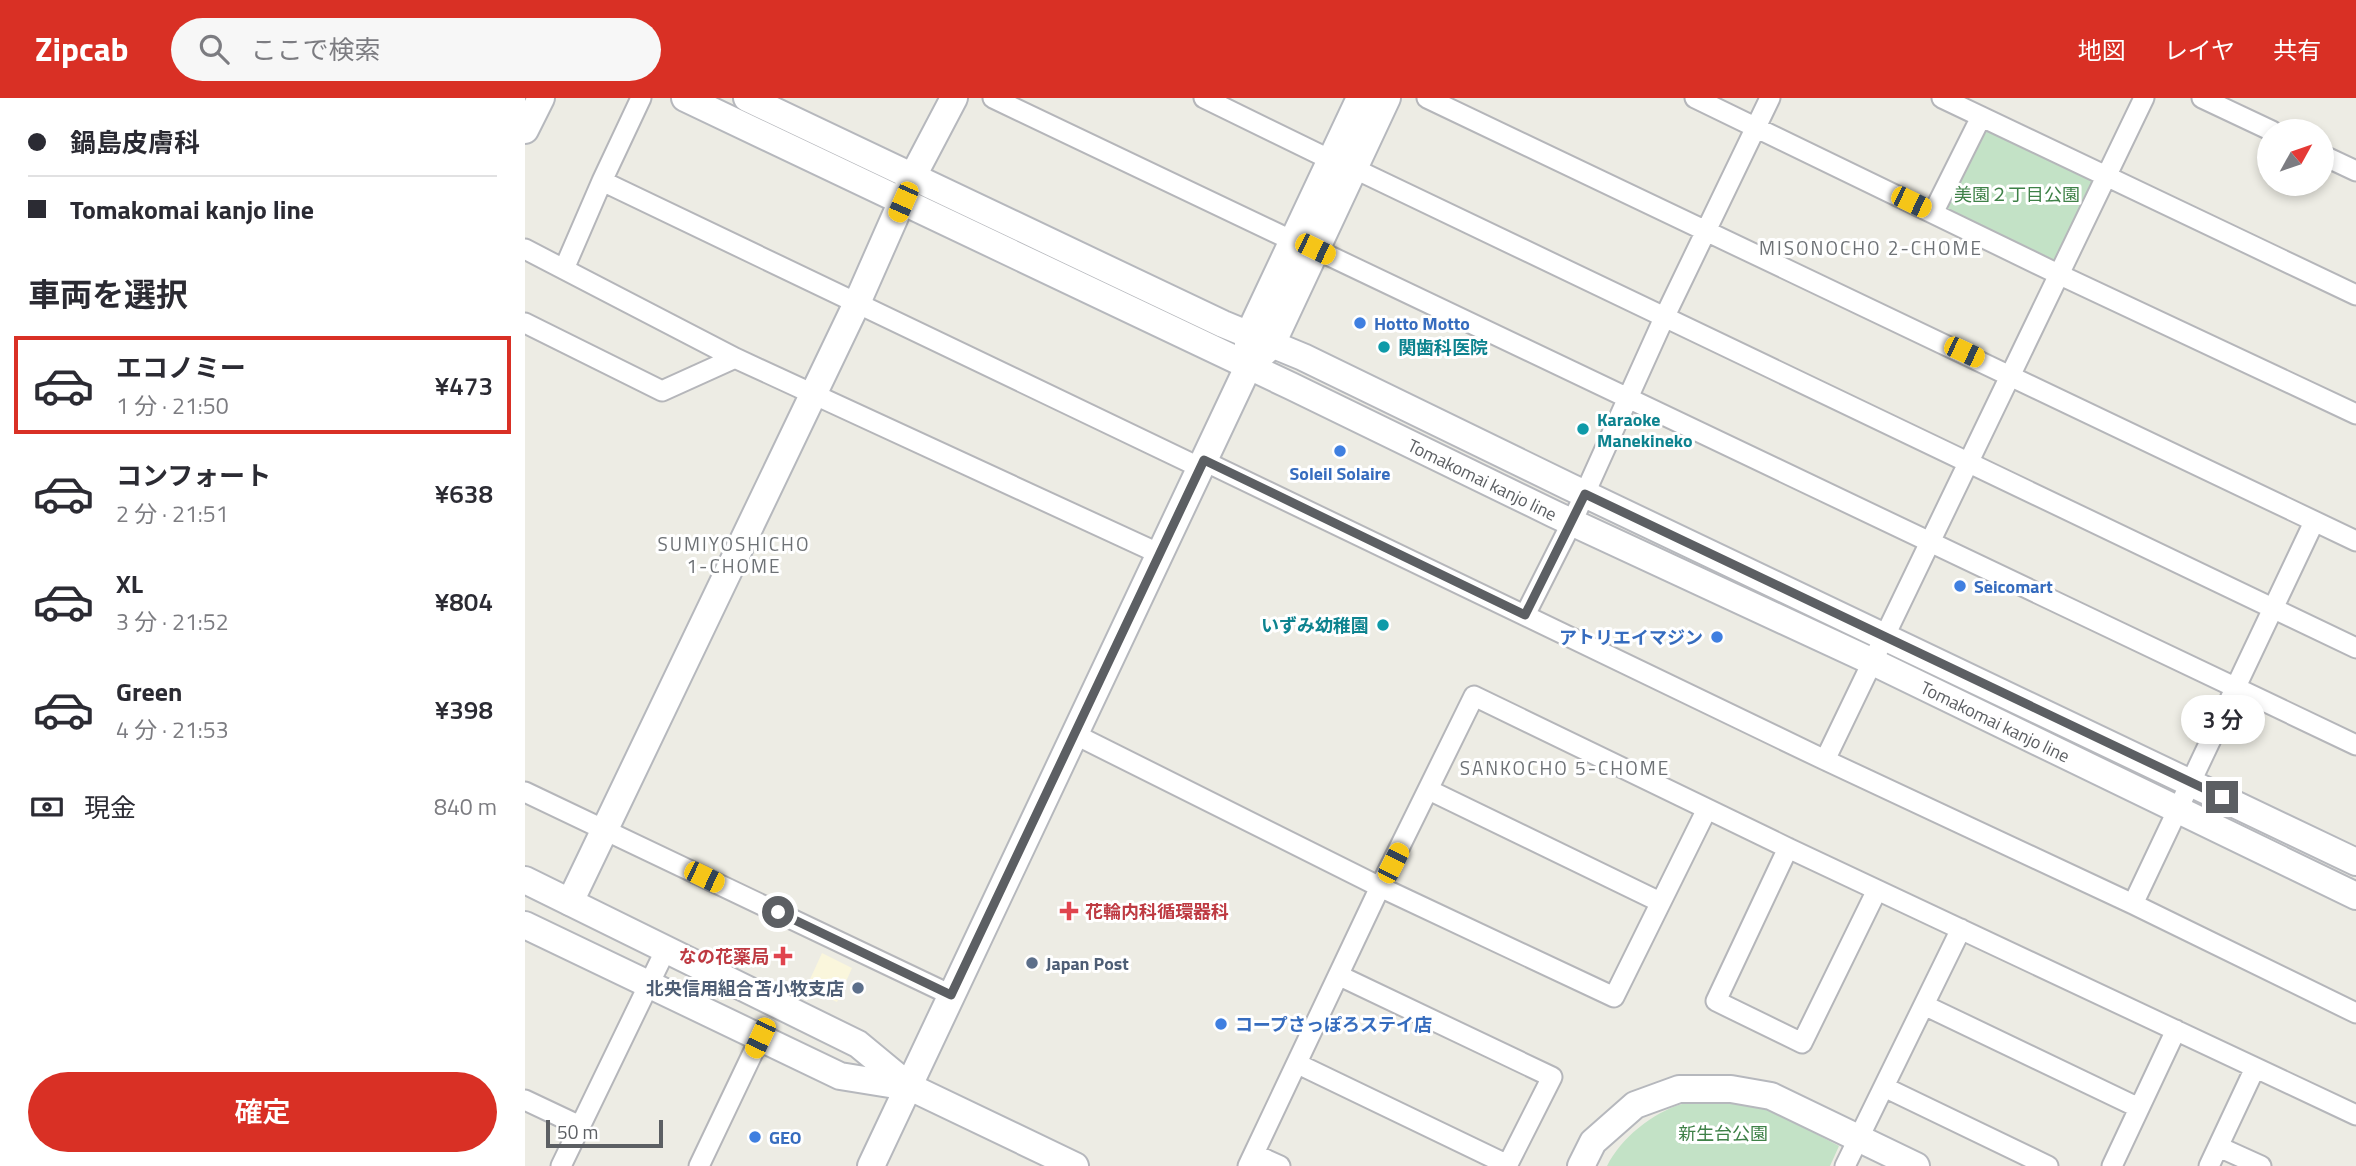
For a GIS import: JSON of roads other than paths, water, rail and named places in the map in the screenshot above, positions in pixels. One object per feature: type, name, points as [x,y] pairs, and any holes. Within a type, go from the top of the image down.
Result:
[{"type":"street","points":[[525,130],[541,98]]},
{"type":"street","points":[[564,269],[642,98]]},
{"type":"street","name":"Tomakomai kanjo line","points":[[685,98],[1572,522],[1873,662],[2356,896]]},
{"type":"street","name":"Tomakomai kanjo line","points":[[747,98],[1260,341],[1303,357],[2356,862]]},
{"type":"street","points":[[570,902],[857,303],[913,176],[954,98]]},
{"type":"street","points":[[993,98],[2356,745]]},
{"type":"street","points":[[1204,98],[1970,461],[2356,648]]},
{"type":"street","points":[[1342,164],[1360,98]]},
{"type":"street","points":[[871,1166],[1342,164],[1387,98]]},
{"type":"street","points":[[1427,98],[2356,541]]},
{"type":"street","points":[[1695,98],[2356,414]]},
{"type":"street","points":[[1525,615],[1572,522],[1626,399],[1770,98]]},
{"type":"street","points":[[1942,98],[2356,295]]},
{"type":"street","points":[[1825,760],[2144,98]]},
{"type":"street","points":[[2202,98],[2237,105],[2257,120]]},
{"type":"street","points":[[1933,213],[1981,117]]},
{"type":"street","points":[[2335,161],[2356,171]]},
{"type":"street","points":[[602,181],[1525,615],[2356,1013]]},
{"type":"street","points":[[525,249],[735,358],[1160,554]]},
{"type":"street","points":[[525,323],[662,391],[735,358]]},
{"type":"street","points":[[2133,904],[2314,522]]},
{"type":"street","points":[[1280,1166],[1251,1160],[1474,696],[1788,848],[2356,1115]]},
{"type":"street","points":[[1074,734],[1380,887],[1614,997],[1707,809]]},
{"type":"street","points":[[1429,790],[1660,902]]},
{"type":"street","points":[[525,792],[951,995]]},
{"type":"street","points":[[1788,848],[1716,1001],[1802,1043],[1877,890]]},
{"type":"street","points":[[525,880],[858,1044],[909,1087],[1075,1166]]},
{"type":"street","points":[[525,925],[840,1076],[909,1087]]},
{"type":"street","points":[[1845,1166],[1961,929]]},
{"type":"street","points":[[561,1166],[666,949]]},
{"type":"street","points":[[1298,1064],[1507,1165],[1552,1077],[1340,976]]},
{"type":"street","points":[[1924,1005],[2139,1108]]},
{"type":"street","points":[[2112,1166],[2176,1030]]},
{"type":"street","points":[[699,1166],[760,1038]]},
{"type":"street","points":[[2209,1166],[2255,1068]]},
{"type":"street","points":[[1884,1087],[2048,1166]]},
{"type":"street","points":[[1581,1166],[1593,1142],[1635,1105],[1679,1090],[1731,1089],[1771,1096],[1916,1166]]},
{"type":"street","points":[[525,1100],[580,1126]]},
{"type":"street","points":[[2218,1147],[2261,1166]]},
{"type":"place","name":"Hotto Motto","points":[[1360,323]]},
{"type":"place","name":"関歯科医院","points":[[1384,347]]},
{"type":"place","name":"Karaoke Manekineko","points":[[1583,429]]},
{"type":"place","name":"Soleil Solaire","points":[[1340,451]]},
{"type":"place","name":"Seicomart","points":[[1960,586]]},
{"type":"place","name":"いずみ幼稚園","points":[[1383,625]]},
{"type":"place","name":"アトリエイマジン","points":[[1717,637]]},
{"type":"place","name":"花輪内科循環器科","points":[[1069,911]]},
{"type":"place","name":"なの花薬局","points":[[783,956]]},
{"type":"place","name":"Japan Post","points":[[1032,963]]},
{"type":"place","name":"北央信用組合苫小牧支店","points":[[858,988]]},
{"type":"place","name":"コープさっぽろステイ店","points":[[1221,1024]]},
{"type":"place","name":"GEO","points":[[755,1137]]},
{"type":"district","name":"MISONOCHO 2-CHOME","points":[[1871,247]]},
{"type":"district","name":"SUMIYOSHICHO 1-CHOME","points":[[734,554]]},
{"type":"district","name":"SANKOCHO 5-CHOME","points":[[1565,767]]},
{"type":"park label","name":"美園２丁目公園","points":[[2017,194]]},
{"type":"park label","name":"新生台公園","points":[[1723,1133]]}]
